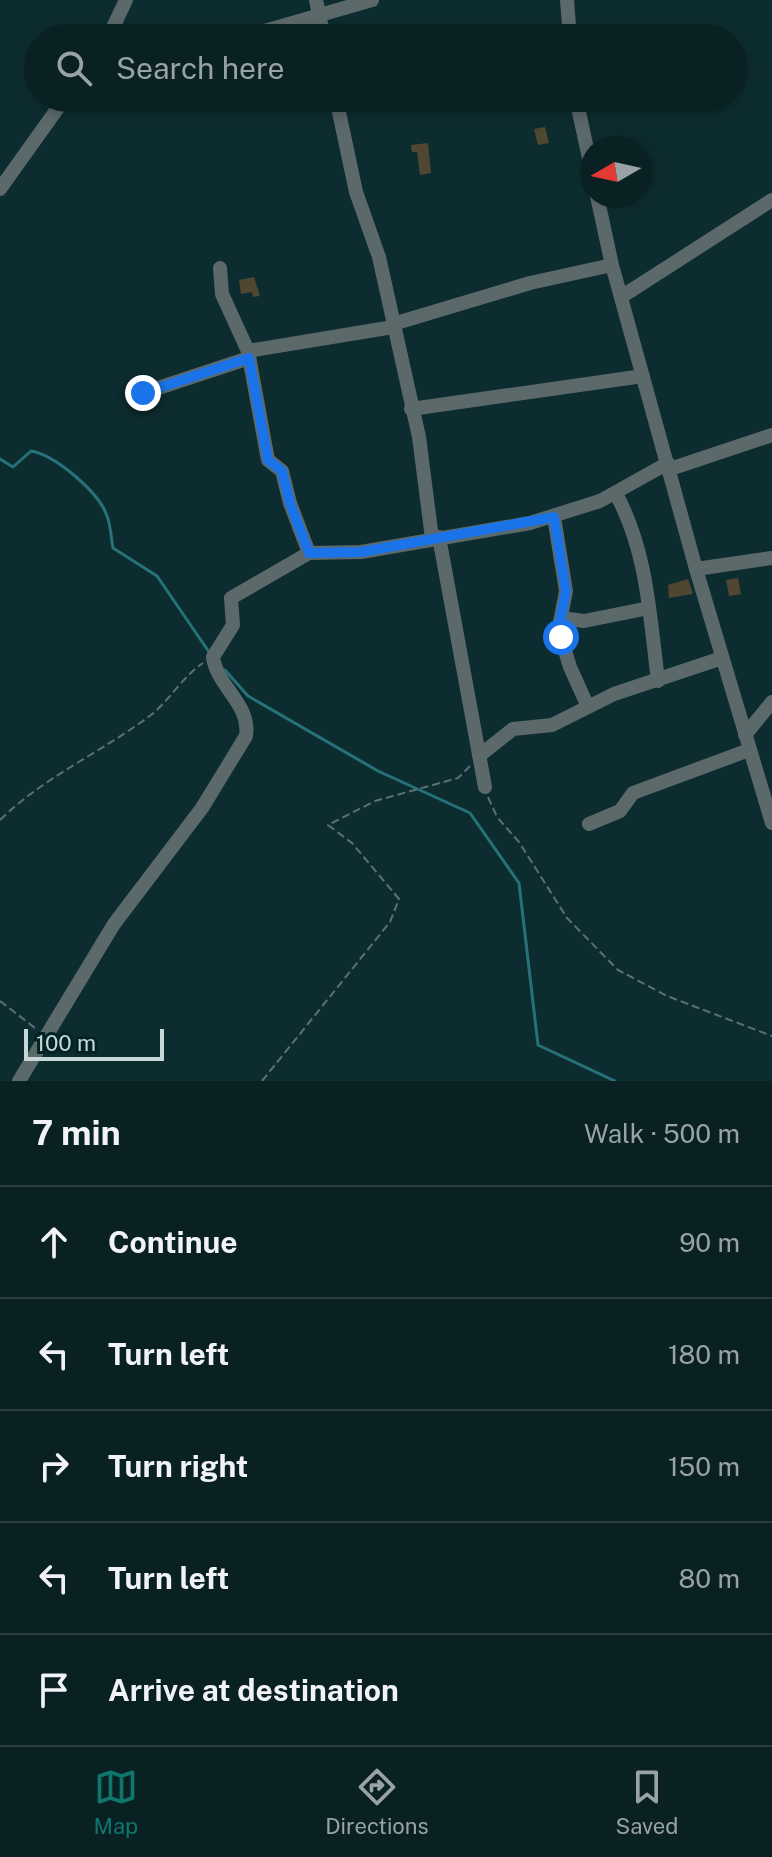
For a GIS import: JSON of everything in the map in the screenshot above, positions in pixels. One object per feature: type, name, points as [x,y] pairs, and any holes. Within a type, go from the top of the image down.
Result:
[{"type":"street","points":[[115,24],[126,0]]},
{"type":"street","points":[[275,24],[317,7],[372,0]]},
{"type":"street","points":[[567,0],[569,24]]},
{"type":"street","points":[[0,189],[55,112]]},
{"type":"street","points":[[339,112],[356,192],[379,257],[485,787]]},
{"type":"street","points":[[579,112],[584,136]]},
{"type":"street","points":[[621,297],[772,200]]},
{"type":"street","points":[[600,208],[612,265],[696,569],[772,821]]},
{"type":"street","points":[[143,393],[248,354],[393,326],[530,283],[612,265]]},
{"type":"street","points":[[220,268],[222,294],[248,354],[268,460],[282,471],[290,503],[309,553]]},
{"type":"street","points":[[411,409],[643,376]]},
{"type":"street","points":[[19,1081],[114,924],[202,808],[246,736],[240,703],[215,672],[213,657],[233,625],[231,598],[309,553],[361,552],[554,517],[616,494],[669,466],[772,435]]},
{"type":"street","points":[[616,494],[635,538],[649,608],[658,681]]},
{"type":"street","points":[[554,517],[566,591],[561,618],[564,649],[588,707]]},
{"type":"street","points":[[696,569],[772,558]]},
{"type":"street","points":[[561,618],[584,621],[649,608]]},
{"type":"street","points":[[479,756],[513,729],[552,725],[614,694],[722,658]]},
{"type":"street","points":[[589,824],[620,811],[633,793],[747,742],[772,702]]},
{"type":"path","points":[[0,820],[74,763],[110,745],[154,713],[194,669],[213,657]]},
{"type":"path","points":[[262,1081],[390,922],[399,905],[399,899],[364,856],[328,825],[375,801],[458,778],[479,756]]},
{"type":"path","points":[[485,787],[497,817],[519,842],[567,918],[618,970],[667,996],[772,1036]]},
{"type":"path","points":[[0,1001],[36,1029],[43,1044]]},
{"type":"building","points":[[545,127],[549,143],[538,145],[534,129]]},
{"type":"building","points":[[428,143],[431,173],[420,175],[417,152],[412,152],[411,145]]},
{"type":"building","points":[[254,277],[260,296],[253,297],[252,292],[241,294],[239,280]]},
{"type":"building","points":[[738,578],[741,594],[729,596],[726,580]]},
{"type":"building","points":[[688,579],[693,594],[669,598],[668,585]]},
{"type":"waterway","points":[[0,459],[13,467],[31,451],[41,454],[86,486],[107,516],[113,548],[157,576],[209,652]]},
{"type":"waterway","points":[[225,670],[248,696],[378,771],[470,813],[519,883],[538,1045],[615,1081]]},
{"type":"route","points":[[143,393],[249,358],[268,460],[282,471],[290,503],[309,553],[361,552],[554,517],[566,591],[566,604],[560,622],[561,637]]}]
